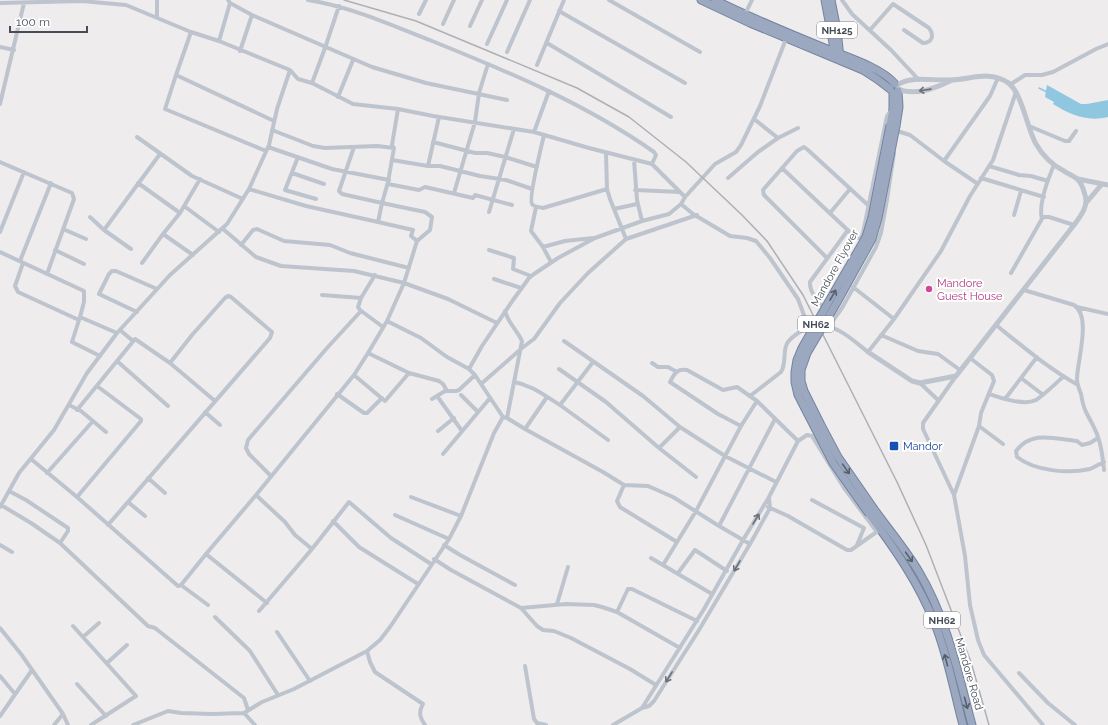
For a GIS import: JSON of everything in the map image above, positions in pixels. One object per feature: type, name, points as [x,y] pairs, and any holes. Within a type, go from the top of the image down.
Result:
[{"type":"highway","points":[[701,0],[786,39],[837,56]]},
{"type":"highway","points":[[715,0],[837,56],[895,88]]},
{"type":"highway","name":"NH125","points":[[825,0],[837,56]]},
{"type":"highway","name":"NH125","points":[[831,0],[837,56]]},
{"type":"highway","name":"NH62","points":[[895,88],[896,108]]},
{"type":"highway","name":"Mandore Flyover","points":[[881,529],[872,511],[830,456],[798,394],[795,382],[795,372],[797,360],[802,348],[866,237],[894,127],[896,108]]},
{"type":"highway","name":"NH62","points":[[881,529],[918,586],[936,624],[963,725]]},
{"type":"highway","name":"Mandore Road","points":[[881,529],[919,571],[937,609],[953,656],[972,725]]},
{"type":"street","points":[[157,17],[157,0],[162,0]]},
{"type":"street","points":[[308,0],[339,6],[387,22],[549,91],[614,126],[643,144],[656,155],[652,164]]},
{"type":"street","points":[[419,14],[426,0]]},
{"type":"street","points":[[443,24],[454,0]]},
{"type":"street","points":[[470,26],[482,0]]},
{"type":"street","points":[[487,44],[507,0]]},
{"type":"street","points":[[507,52],[530,0]]},
{"type":"street","points":[[537,65],[562,0]]},
{"type":"street","points":[[609,0],[700,52]]},
{"type":"street","points":[[745,14],[752,0]]},
{"type":"street","points":[[842,0],[852,14],[870,30],[919,80]]},
{"type":"street","points":[[0,3],[82,2],[112,3],[133,7],[191,32],[219,41],[240,51],[290,70],[298,79],[312,83],[353,104],[398,109],[534,132],[652,164],[685,197]]},
{"type":"street","points":[[219,41],[229,2],[252,15],[353,60],[404,78],[507,100]]},
{"type":"street","points":[[0,104],[6,84],[24,3]]},
{"type":"street","points":[[870,30],[893,4],[929,28],[932,32],[932,36],[927,43],[923,43],[904,30]]},
{"type":"street","points":[[312,83],[326,48],[339,6]]},
{"type":"street","points":[[559,11],[685,83]]},
{"type":"street","points":[[240,51],[252,15]]},
{"type":"street","points":[[191,32],[165,109],[267,149],[298,157],[332,169],[419,190],[425,187],[473,198],[476,195],[512,205]]},
{"type":"street","points":[[543,247],[565,241],[595,238],[622,230],[642,221],[669,214],[683,205],[685,197],[715,164],[736,152],[741,145],[754,119],[786,39]]},
{"type":"street","points":[[547,42],[671,117]]},
{"type":"street","points":[[1010,84],[1025,75],[1042,75],[1053,72],[1108,44]]},
{"type":"street","points":[[0,48],[14,50]]},
{"type":"street","points":[[338,97],[353,60]]},
{"type":"street","points":[[454,193],[475,122],[479,93],[488,64]]},
{"type":"street","points":[[255,725],[246,711],[244,698],[155,628],[148,626],[60,543],[31,523],[0,506],[19,473],[54,430],[87,373],[119,332],[170,275],[228,224],[249,189],[267,149],[277,109],[290,70]]},
{"type":"street","points":[[176,75],[274,121]]},
{"type":"street","points":[[895,88],[902,82],[919,80],[950,80],[982,76],[998,78],[1010,84],[1016,92],[1036,144],[1054,165],[1078,179],[1108,185]]},
{"type":"street","points":[[944,161],[990,96],[998,78]]},
{"type":"street","points":[[895,88],[908,92],[927,90],[935,88],[950,80]]},
{"type":"street","points":[[0,83],[6,84]]},
{"type":"street","points":[[534,132],[549,91]]},
{"type":"street","points":[[868,352],[941,251],[996,153],[1016,92]]},
{"type":"street","points":[[782,169],[855,237],[861,237],[869,206],[887,116],[896,108]]},
{"type":"street","points":[[378,222],[392,160],[394,148],[392,145],[398,109]]},
{"type":"street","points":[[428,166],[439,117]]},
{"type":"street","points":[[754,119],[777,137]]},
{"type":"street","points":[[1029,126],[1065,141],[1069,141],[1076,131]]},
{"type":"street","points":[[829,326],[842,308],[852,287],[869,260],[881,233],[887,200],[894,127],[910,135],[944,161],[978,184]]},
{"type":"street","points":[[489,212],[514,128]]},
{"type":"street","points":[[728,178],[777,137],[798,128]]},
{"type":"street","points":[[272,130],[313,146],[326,148],[377,146],[394,148]]},
{"type":"street","points":[[544,135],[532,189],[530,201],[532,204],[536,207],[543,208],[607,189]]},
{"type":"street","points":[[137,137],[185,172],[243,199]]},
{"type":"street","points":[[433,142],[505,157],[537,166]]},
{"type":"street","points":[[181,585],[354,375],[387,321],[404,283],[417,241],[430,230],[432,217],[425,212],[382,203],[339,191],[354,147]]},
{"type":"street","points":[[827,258],[763,193],[764,190],[797,151],[804,147],[869,206]]},
{"type":"street","points":[[606,152],[607,189],[626,239]]},
{"type":"street","points":[[104,230],[160,154]]},
{"type":"street","points":[[298,157],[285,190],[316,199]]},
{"type":"street","points":[[392,160],[428,166],[440,166],[480,176],[506,180],[532,189]]},
{"type":"street","points":[[634,160],[635,190],[642,221]]},
{"type":"street","points":[[0,162],[51,183],[74,195],[74,199],[47,274]]},
{"type":"street","points":[[1042,219],[1041,215],[1044,197],[1054,165]]},
{"type":"street","points":[[989,166],[1019,175],[1031,176],[1048,181]]},
{"type":"street","points":[[0,232],[24,172]]},
{"type":"street","points":[[292,173],[324,184]]},
{"type":"street","points":[[981,178],[1044,197]]},
{"type":"street","points":[[142,263],[180,213],[200,179]]},
{"type":"street","points":[[1078,179],[1085,195],[1086,203]]},
{"type":"street","points":[[51,183],[22,262],[15,286],[18,292],[80,319],[119,332],[133,341],[135,339],[170,363],[215,400]]},
{"type":"street","points":[[138,183],[180,213]]},
{"type":"street","points":[[1043,725],[984,655],[978,640],[970,605],[965,556],[954,495],[922,426],[938,400],[960,370],[1074,226],[1086,203],[1102,184]]},
{"type":"street","points":[[249,189],[306,206],[413,230],[411,236],[417,241]]},
{"type":"street","points":[[830,213],[850,189]]},
{"type":"street","points":[[635,190],[680,192]]},
{"type":"street","points":[[1014,215],[1021,191]]},
{"type":"street","points":[[614,209],[637,204]]},
{"type":"street","points":[[683,205],[730,236],[747,238],[756,241],[770,258],[798,299],[808,326]]},
{"type":"street","points":[[184,206],[221,230],[256,257],[281,266],[354,271],[375,275],[404,283],[448,299],[497,323]]},
{"type":"street","points":[[536,207],[531,230],[551,262]]},
{"type":"street","points":[[482,384],[524,346],[534,339],[560,303],[588,273],[626,239],[695,214]]},
{"type":"street","points":[[1011,273],[1045,216],[1074,226]]},
{"type":"street","points":[[90,217],[104,230],[131,249]]},
{"type":"street","points":[[63,229],[86,239]]},
{"type":"street","points":[[241,245],[253,230],[257,230],[284,241],[330,246],[408,268]]},
{"type":"street","points":[[834,319],[814,294],[809,285],[811,279],[848,230]]},
{"type":"street","points":[[163,234],[192,255]]},
{"type":"street","points":[[469,369],[505,311],[531,276],[551,262],[595,238]]},
{"type":"street","points":[[56,250],[84,264]]},
{"type":"street","points":[[489,250],[514,258],[513,269],[531,276]]},
{"type":"street","points":[[0,252],[84,291],[84,302],[72,342],[100,356]]},
{"type":"street","points":[[137,312],[99,294],[109,274],[112,271],[116,271],[158,289]]},
{"type":"street","points":[[375,275],[361,298],[358,307],[361,311],[383,327]]},
{"type":"street","points":[[494,279],[521,288]]},
{"type":"street","points":[[852,287],[894,318]]},
{"type":"street","points":[[1024,290],[1077,307],[1108,314]]},
{"type":"street","points":[[322,295],[361,298]]},
{"type":"street","points":[[108,525],[272,334],[270,329],[228,296],[192,335],[170,363]]},
{"type":"street","points":[[1077,307],[1081,315],[1083,336],[1077,380],[1086,411],[1098,438],[1104,462],[1104,470],[1108,468]]},
{"type":"street","points":[[271,476],[248,454],[246,448],[248,440],[361,311]]},
{"type":"street","points":[[133,725],[168,710],[181,713],[212,714],[246,711],[367,653],[380,640],[434,559],[446,546],[461,516],[494,433],[507,418],[524,346],[517,332],[507,318],[505,311]]},
{"type":"street","points":[[387,321],[422,338],[447,356],[469,369],[507,418],[518,425],[603,472],[624,486],[648,486],[673,497],[750,544]]},
{"type":"street","points":[[996,325],[1063,377],[1078,385]]},
{"type":"street","points":[[750,396],[781,372],[784,367],[785,348],[788,342],[808,326],[829,326],[837,330],[912,381],[920,383],[956,376]]},
{"type":"street","points":[[881,335],[918,351],[938,354],[960,370]]},
{"type":"street","points":[[78,410],[133,341]]},
{"type":"street","points":[[564,341],[643,396],[680,427],[725,456],[776,482]]},
{"type":"street","points":[[368,352],[409,373],[439,381],[443,384],[447,391]]},
{"type":"street","points":[[1005,399],[1037,357]]},
{"type":"street","points":[[954,495],[958,480],[979,426],[981,413],[994,381],[992,375],[970,358]]},
{"type":"street","points":[[117,360],[168,406]]},
{"type":"street","points":[[560,406],[593,362]]},
{"type":"street","points":[[652,363],[658,367],[668,367],[677,372]]},
{"type":"street","points":[[559,369],[606,402],[659,448],[696,477]]},
{"type":"street","points":[[741,426],[718,414],[670,382],[677,372],[680,369],[687,370],[723,390],[737,387],[757,402],[798,441]]},
{"type":"street","points":[[354,375],[386,401],[409,373]]},
{"type":"street","points":[[432,399],[447,391],[459,390],[475,376]]},
{"type":"street","points":[[989,394],[1005,399],[1023,402],[1035,400],[1063,377]]},
{"type":"street","points":[[1021,378],[1042,394]]},
{"type":"street","points":[[516,382],[525,384],[547,397],[608,440]]},
{"type":"street","points":[[920,383],[938,400]]},
{"type":"street","points":[[77,497],[141,421],[141,419],[97,386]]},
{"type":"street","points":[[337,394],[364,413],[367,413],[382,398]]},
{"type":"street","points":[[461,395],[478,412]]},
{"type":"street","points":[[437,396],[462,431]]},
{"type":"street","points":[[525,429],[547,397]]},
{"type":"street","points":[[443,454],[490,398]]},
{"type":"street","points":[[663,565],[696,511],[741,426],[757,402]]},
{"type":"street","points":[[69,406],[78,410],[106,432]]},
{"type":"street","points":[[205,412],[220,425]]},
{"type":"street","points":[[438,430],[454,418]]},
{"type":"street","points":[[719,526],[776,419]]},
{"type":"street","points":[[47,472],[93,421]]},
{"type":"street","points":[[979,426],[1003,444]]},
{"type":"street","points":[[659,448],[680,427]]},
{"type":"street","points":[[642,708],[727,571],[743,540],[764,505],[769,497],[798,441],[807,435],[812,436],[844,488],[881,529],[851,550],[845,549],[788,516],[764,505]]},
{"type":"street","points":[[1098,438],[1090,443],[1082,444],[1077,441],[1037,437],[1021,445],[1016,451],[1017,457],[1039,468],[1068,471],[1092,468],[1104,462]]},
{"type":"street","points":[[31,459],[77,497],[175,584],[178,586],[181,585],[208,605]]},
{"type":"street","points":[[148,478],[165,493]]},
{"type":"street","points":[[624,486],[617,501],[620,507],[677,542]]},
{"type":"street","points":[[9,491],[26,500],[68,528],[68,531],[60,543]]},
{"type":"street","points":[[256,495],[285,522],[295,535],[312,549]]},
{"type":"street","points":[[410,497],[461,516]]},
{"type":"street","points":[[613,725],[642,708],[649,706],[654,701],[699,630],[750,544],[770,508],[769,497]]},
{"type":"street","points":[[812,500],[864,528],[857,546]]},
{"type":"street","points":[[128,502],[145,516]]},
{"type":"street","points":[[259,611],[312,549],[349,502],[390,538],[431,564]]},
{"type":"street","points":[[395,515],[449,539]]},
{"type":"street","points":[[333,521],[364,551],[418,584]]},
{"type":"street","points":[[0,545],[12,552]]},
{"type":"street","points":[[446,546],[515,585]]},
{"type":"street","points":[[678,573],[692,552],[695,550],[727,571]]},
{"type":"street","points":[[206,554],[266,602]]},
{"type":"street","points":[[651,558],[712,594]]},
{"type":"street","points":[[434,559],[451,570],[521,608],[533,622],[543,630],[554,631],[571,638],[630,669],[656,685]]},
{"type":"street","points":[[557,604],[568,567]]},
{"type":"street","points":[[617,612],[628,590],[632,589],[697,621]]},
{"type":"street","points":[[521,608],[557,604],[594,605],[617,612],[680,648]]},
{"type":"street","points":[[215,617],[250,651],[278,695]]},
{"type":"street","points":[[83,637],[99,623]]},
{"type":"street","points":[[73,626],[136,696],[92,725]]},
{"type":"street","points":[[0,628],[21,654],[68,725]]},
{"type":"street","points":[[277,632],[310,681]]},
{"type":"street","points":[[107,663],[127,645]]},
{"type":"street","points":[[367,653],[375,672],[380,677],[423,704],[420,709],[420,718],[425,725]]},
{"type":"street","points":[[525,666],[535,723],[546,725]]},
{"type":"street","points":[[0,716],[32,670]]},
{"type":"street","points":[[1019,673],[1048,703],[1075,725]]},
{"type":"street","points":[[0,676],[15,694]]},
{"type":"street","points":[[77,684],[106,716]]},
{"type":"street","points":[[54,725],[62,714]]},
{"type":"water","points":[[1047,85],[1081,104],[1108,100],[1108,117],[1093,119],[1086,118],[1066,111],[1053,104],[1054,102],[1045,97]]},
{"type":"waterway","points":[[1039,88],[1047,92]]},
{"type":"railway","points":[[344,0],[416,21],[577,88],[629,117],[686,162],[767,241],[803,295],[897,482],[926,545],[971,662],[989,725]]},
{"type":"place","name":"Mandore Guest House","points":[[929,289]]},
{"type":"place","name":"Mandor","points":[[894,446]]}]
